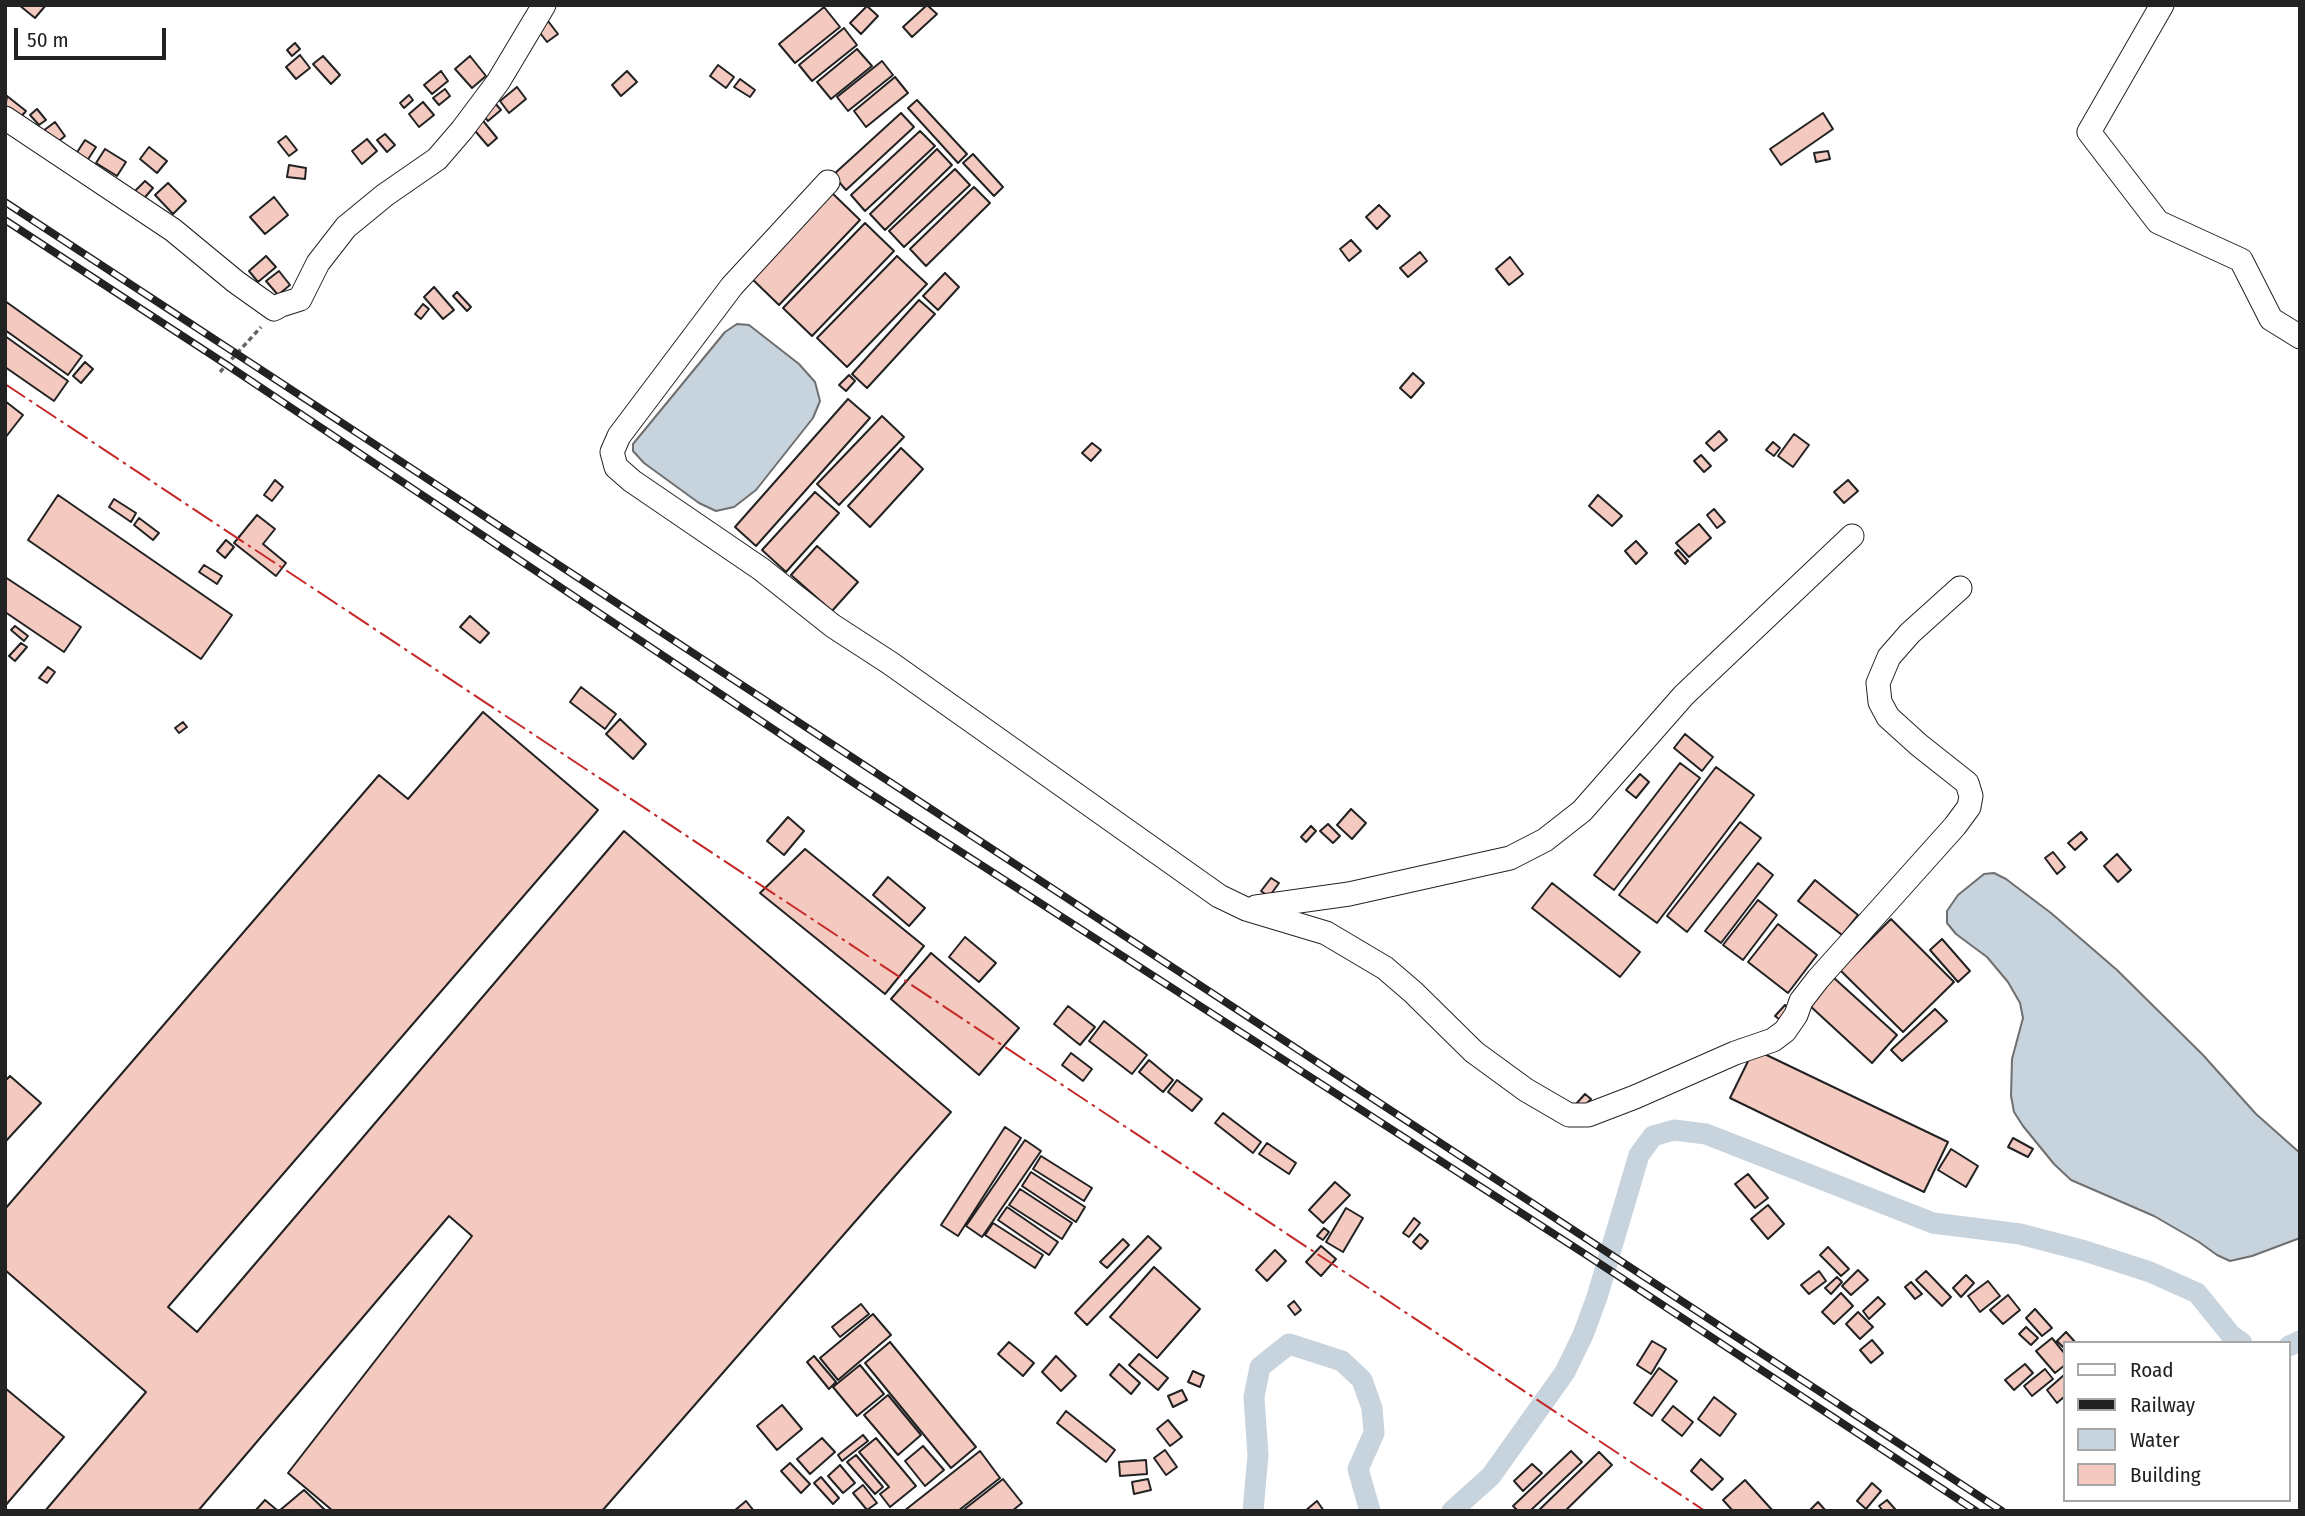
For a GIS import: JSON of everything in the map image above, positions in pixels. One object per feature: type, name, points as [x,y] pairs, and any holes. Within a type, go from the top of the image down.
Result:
[{"type":"street","points":[[5,118],[173,230],[236,282],[274,309],[300,299],[318,263],[346,227],[384,195],[437,159],[498,82],[544,5]]},
{"type":"street","points":[[2162,5],[2089,132],[2158,222],[2241,260],[2271,319],[2300,337]]},
{"type":"street","points":[[828,182],[732,286],[619,436],[611,452],[616,467],[632,481],[761,569],[833,626],[890,663],[1219,896],[1246,909],[1326,933],[1385,968],[1474,1052],[1526,1090],[1569,1115],[1588,1115],[1735,1052],[1773,1040],[1785,1031],[1796,1015],[1801,1001],[1818,979],[1955,826],[1969,807],[1971,796],[1967,783],[1888,717],[1880,702],[1878,683],[1889,657],[1910,633],[1960,588]]},
{"type":"street","points":[[1246,909],[1349,894],[1510,858],[1545,840],[1582,811],[1684,695],[1852,536]]},
{"type":"path","points":[[220,372],[257,334],[274,309]]},
{"type":"water","points":[[737,324],[749,325],[799,364],[815,382],[820,401],[813,418],[756,490],[734,507],[716,511],[699,503],[644,463],[633,451],[633,444],[725,332]]},
{"type":"water","points":[[1994,873],[2051,913],[2117,970],[2203,1055],[2256,1114],[2300,1153],[2300,1238],[2252,1256],[2230,1261],[2154,1216],[2071,1180],[2054,1164],[2014,1112],[2011,1096],[2012,1059],[2023,1018],[2020,1003],[2008,982],[1987,957],[1956,934],[1947,923],[1947,911],[1958,895],[1984,874]]},
{"type":"building","points":[[19,5],[46,5],[35,18]]},
{"type":"building","points":[[927,5],[937,14],[912,37],[903,27]]},
{"type":"building","points":[[867,6],[878,16],[861,34],[850,23]]},
{"type":"building","points":[[824,7],[840,27],[795,63],[779,44]]},
{"type":"building","points":[[548,21],[558,34],[547,42],[537,29]]},
{"type":"building","points":[[844,28],[857,45],[812,81],[799,65]]},
{"type":"building","points":[[295,43],[300,49],[292,56],[287,50]]},
{"type":"building","points":[[857,49],[872,66],[831,99],[817,82]]},
{"type":"building","points":[[300,55],[310,68],[296,79],[286,67]]},
{"type":"building","points":[[323,56],[340,75],[331,84],[313,64]]},
{"type":"building","points":[[470,56],[486,76],[472,88],[455,69]]},
{"type":"building","points":[[882,61],[893,75],[848,111],[837,97]]},
{"type":"building","points":[[718,65],[734,77],[726,88],[710,76]]},
{"type":"building","points":[[441,71],[448,81],[432,94],[424,85]]},
{"type":"building","points":[[627,71],[637,82],[621,96],[612,85]]},
{"type":"building","points":[[895,77],[908,93],[866,127],[854,111]]},
{"type":"building","points":[[740,79],[755,90],[750,97],[734,87]]},
{"type":"building","points":[[517,87],[526,99],[509,113],[500,101]]},
{"type":"building","points":[[445,89],[450,96],[439,105],[433,98]]},
{"type":"building","points":[[409,95],[413,100],[404,108],[400,103]]},
{"type":"building","points":[[7,96],[26,111],[19,119],[5,109]]},
{"type":"building","points":[[917,100],[967,154],[958,163],[908,108]]},
{"type":"building","points":[[423,102],[434,115],[419,127],[409,114]]},
{"type":"building","points":[[494,102],[501,110],[488,121],[481,113]]},
{"type":"building","points":[[37,109],[46,120],[39,125],[30,115]]},
{"type":"building","points":[[901,113],[914,127],[846,190],[833,175]]},
{"type":"building","points":[[1823,113],[1833,129],[1781,165],[1770,149]]},
{"type":"building","points":[[480,117],[497,138],[488,146],[470,125]]},
{"type":"building","points":[[55,122],[65,136],[54,145],[43,131]]},
{"type":"building","points":[[920,131],[935,146],[865,211],[851,195]]},
{"type":"building","points":[[385,134],[395,145],[387,152],[377,140]]},
{"type":"building","points":[[286,136],[297,150],[289,156],[278,142]]},
{"type":"building","points":[[367,139],[377,151],[362,164],[352,151]]},
{"type":"building","points":[[85,140],[96,147],[85,164],[74,157]]},
{"type":"building","points":[[149,147],[167,161],[157,173],[140,159]]},
{"type":"building","points":[[105,149],[126,162],[117,176],[96,163]]},
{"type":"building","points":[[937,149],[952,165],[885,230],[870,214]]},
{"type":"building","points":[[1828,151],[1830,159],[1816,162],[1814,153]]},
{"type":"building","points":[[973,154],[1003,187],[994,196],[963,163]]},
{"type":"building","points":[[289,165],[306,168],[305,179],[287,177]]},
{"type":"building","points":[[955,169],[970,185],[904,247],[889,231]]},
{"type":"building","points":[[145,181],[153,188],[140,203],[131,195]]},
{"type":"building","points":[[168,183],[186,201],[173,214],[155,195]]},
{"type":"building","points":[[974,187],[990,203],[926,266],[910,249]]},
{"type":"building","points":[[829,190],[860,220],[779,305],[748,275]]},
{"type":"building","points":[[274,197],[288,215],[265,234],[250,217]]},
{"type":"building","points":[[1379,205],[1390,216],[1377,229],[1366,217]]},
{"type":"building","points":[[865,223],[894,251],[812,336],[783,308]]},
{"type":"building","points":[[1351,240],[1361,251],[1349,261],[1340,249]]},
{"type":"building","points":[[1420,252],[1427,261],[1408,277],[1400,268]]},
{"type":"building","points":[[266,256],[276,267],[258,282],[249,271]]},
{"type":"building","points":[[897,256],[927,284],[847,367],[817,338]]},
{"type":"building","points":[[1510,257],[1523,274],[1509,285],[1496,269]]},
{"type":"building","points":[[279,271],[290,285],[278,295],[266,281]]},
{"type":"building","points":[[945,273],[959,287],[938,310],[923,296]]},
{"type":"building","points":[[434,287],[454,310],[443,319],[424,297]]},
{"type":"building","points":[[457,292],[471,307],[467,311],[453,296]]},
{"type":"building","points":[[919,300],[935,314],[867,388],[852,374]]},
{"type":"building","points":[[5,301],[82,356],[68,375],[5,330]]},
{"type":"building","points":[[423,304],[429,309],[421,319],[415,314]]},
{"type":"building","points":[[5,336],[68,381],[54,401],[5,367]]},
{"type":"building","points":[[85,362],[93,369],[81,383],[73,376]]},
{"type":"building","points":[[1413,373],[1424,383],[1411,398],[1400,388]]},
{"type":"building","points":[[849,375],[855,381],[846,391],[839,385]]},
{"type":"building","points":[[848,399],[870,418],[756,546],[735,527]]},
{"type":"building","points":[[5,401],[23,415],[5,438]]},
{"type":"building","points":[[882,416],[904,437],[839,505],[817,484]]},
{"type":"building","points":[[1719,431],[1727,440],[1714,451],[1706,443]]},
{"type":"building","points":[[1794,434],[1809,445],[1793,467],[1778,456]]},
{"type":"building","points":[[1773,442],[1780,448],[1774,456],[1766,450]]},
{"type":"building","points":[[1092,443],[1101,450],[1091,461],[1082,453]]},
{"type":"building","points":[[901,448],[923,469],[870,527],[848,506]]},
{"type":"building","points":[[1701,455],[1711,466],[1704,472],[1694,461]]},
{"type":"building","points":[[275,480],[283,487],[272,501],[264,495]]},
{"type":"building","points":[[1848,480],[1858,491],[1844,503],[1834,492]]},
{"type":"building","points":[[815,492],[839,513],[786,572],[762,550]]},
{"type":"building","points":[[58,495],[232,615],[201,659],[28,540]]},
{"type":"building","points":[[1598,495],[1622,516],[1612,526],[1589,506]]},
{"type":"building","points":[[114,499],[136,513],[131,522],[109,507]]},
{"type":"building","points":[[1714,509],[1725,522],[1717,528],[1707,515]]},
{"type":"building","points":[[257,515],[275,529],[263,544],[286,563],[276,576],[234,543]]},
{"type":"building","points":[[139,518],[159,533],[153,540],[134,525]]},
{"type":"building","points":[[1699,524],[1711,538],[1689,557],[1676,543]]},
{"type":"building","points":[[226,540],[234,547],[225,558],[217,551]]},
{"type":"building","points":[[1636,541],[1647,553],[1636,564],[1625,551]]},
{"type":"building","points":[[817,546],[858,582],[832,611],[791,575]]},
{"type":"building","points":[[1678,550],[1688,561],[1685,564],[1675,553]]},
{"type":"building","points":[[204,565],[222,576],[217,584],[199,572]]},
{"type":"building","points":[[5,577],[81,627],[64,652],[5,612]]},
{"type":"building","points":[[470,616],[489,633],[480,643],[460,627]]},
{"type":"building","points":[[15,626],[28,636],[24,641],[11,630]]},
{"type":"building","points":[[21,643],[27,647],[15,661],[9,656]]},
{"type":"building","points":[[48,667],[55,672],[47,683],[39,678]]},
{"type":"building","points":[[581,687],[616,714],[605,729],[570,702]]},
{"type":"building","points":[[483,712],[598,810],[168,1307],[197,1332],[624,831],[951,1112],[602,1511],[333,1511],[288,1473],[472,1236],[449,1216],[198,1511],[45,1511],[146,1392],[5,1270],[5,1209],[379,775],[408,799]]},
{"type":"building","points":[[620,719],[646,744],[633,759],[606,734]]},
{"type":"building","points":[[183,722],[187,727],[179,733],[175,728]]},
{"type":"building","points":[[1685,734],[1713,757],[1702,771],[1674,748]]},
{"type":"building","points":[[1680,763],[1700,778],[1614,890],[1594,875]]},
{"type":"building","points":[[1716,767],[1754,795],[1657,923],[1619,895]]},
{"type":"building","points":[[1640,774],[1649,782],[1636,798],[1626,790]]},
{"type":"building","points":[[1351,809],[1366,823],[1352,839],[1337,825]]},
{"type":"building","points":[[788,817],[804,831],[784,855],[767,841]]},
{"type":"building","points":[[1740,822],[1761,838],[1687,932],[1667,916]]},
{"type":"building","points":[[1328,824],[1340,836],[1333,843],[1320,831]]},
{"type":"building","points":[[1311,826],[1316,831],[1306,842],[1301,837]]},
{"type":"building","points":[[2081,832],[2087,839],[2075,850],[2068,843]]},
{"type":"building","points":[[805,849],[924,946],[885,994],[760,893]]},
{"type":"building","points":[[2053,852],[2065,867],[2057,874],[2045,858]]},
{"type":"building","points":[[2117,854],[2131,870],[2118,882],[2104,866]]},
{"type":"building","points":[[1758,863],[1773,875],[1721,943],[1705,931]]},
{"type":"building","points":[[888,877],[925,908],[909,926],[873,895]]},
{"type":"building","points":[[1271,878],[1279,883],[1269,897],[1261,891]]},
{"type":"building","points":[[1815,880],[1858,915],[1842,935],[1798,901]]},
{"type":"building","points":[[1552,883],[1640,952],[1620,977],[1532,908]]},
{"type":"building","points":[[1758,900],[1777,915],[1743,960],[1723,945]]},
{"type":"building","points":[[1891,919],[1954,982],[1903,1032],[1840,970]]},
{"type":"building","points":[[1778,924],[1817,955],[1788,993],[1748,962]]},
{"type":"building","points":[[965,937],[996,963],[979,982],[949,957]]},
{"type":"building","points":[[1942,939],[1970,971],[1958,982],[1930,950]]},
{"type":"building","points":[[931,953],[1019,1028],[979,1075],[891,999]]},
{"type":"building","points":[[1834,978],[1897,1035],[1872,1063],[1809,1005]]},
{"type":"building","points":[[1785,1005],[1792,1012],[1783,1022],[1775,1016]]},
{"type":"building","points":[[1068,1006],[1095,1027],[1080,1045],[1054,1024]]},
{"type":"building","points":[[1935,1009],[1947,1021],[1902,1061],[1891,1050]]},
{"type":"building","points":[[1104,1021],[1147,1055],[1132,1074],[1089,1041]]},
{"type":"building","points":[[1754,1049],[1948,1142],[1924,1192],[1730,1098]]},
{"type":"building","points":[[1071,1053],[1092,1069],[1083,1081],[1062,1065]]},
{"type":"building","points":[[1149,1060],[1173,1080],[1163,1092],[1139,1072]]},
{"type":"building","points":[[10,1076],[41,1103],[5,1142],[5,1081]]},
{"type":"building","points":[[1177,1080],[1202,1099],[1192,1111],[1168,1092]]},
{"type":"building","points":[[1585,1094],[1591,1099],[1582,1109],[1576,1104]]},
{"type":"building","points":[[1223,1113],[1261,1142],[1253,1153],[1215,1123]]},
{"type":"building","points":[[1005,1127],[1021,1138],[958,1236],[941,1225]]},
{"type":"building","points":[[2013,1138],[2033,1149],[2028,1157],[2008,1147]]},
{"type":"building","points":[[1025,1140],[1041,1151],[982,1237],[966,1226]]},
{"type":"building","points":[[1267,1143],[1296,1163],[1289,1174],[1259,1154]]},
{"type":"building","points":[[1951,1149],[1978,1166],[1966,1187],[1938,1170]]},
{"type":"building","points":[[1041,1156],[1092,1188],[1084,1201],[1033,1169]]},
{"type":"building","points":[[1031,1172],[1085,1207],[1076,1222],[1022,1186]]},
{"type":"building","points":[[1748,1174],[1768,1198],[1755,1208],[1735,1184]]},
{"type":"building","points":[[1335,1182],[1350,1195],[1323,1223],[1309,1210]]},
{"type":"building","points":[[1020,1189],[1072,1223],[1062,1239],[1009,1205]]},
{"type":"building","points":[[1768,1205],[1784,1224],[1768,1239],[1751,1219]]},
{"type":"building","points":[[1007,1207],[1058,1242],[1049,1255],[998,1220]]},
{"type":"building","points":[[1346,1208],[1363,1218],[1343,1252],[1326,1242]]},
{"type":"building","points":[[1414,1218],[1420,1223],[1409,1237],[1403,1233]]},
{"type":"building","points":[[993,1223],[1043,1255],[1035,1268],[985,1235]]},
{"type":"building","points":[[1324,1228],[1329,1232],[1323,1240],[1317,1236]]},
{"type":"building","points":[[1420,1234],[1428,1241],[1421,1249],[1413,1242]]},
{"type":"building","points":[[1148,1236],[1161,1248],[1087,1325],[1075,1313]]},
{"type":"building","points":[[1123,1239],[1129,1245],[1107,1268],[1100,1262]]},
{"type":"building","points":[[1321,1246],[1336,1259],[1321,1276],[1306,1262]]},
{"type":"building","points":[[1828,1247],[1849,1269],[1841,1276],[1820,1255]]},
{"type":"building","points":[[1275,1250],[1286,1261],[1267,1281],[1256,1270]]},
{"type":"building","points":[[1154,1267],[1200,1309],[1157,1358],[1110,1317]]},
{"type":"building","points":[[1858,1270],[1868,1280],[1851,1295],[1842,1286]]},
{"type":"building","points":[[1819,1271],[1826,1281],[1809,1294],[1801,1285]]},
{"type":"building","points":[[1926,1271],[1951,1297],[1942,1306],[1916,1280]]},
{"type":"building","points":[[1966,1275],[1974,1283],[1961,1297],[1953,1288]]},
{"type":"building","points":[[1837,1277],[1842,1282],[1831,1294],[1825,1288]]},
{"type":"building","points":[[1988,1281],[2000,1296],[1980,1312],[1968,1296]]},
{"type":"building","points":[[1911,1282],[1922,1294],[1915,1299],[1905,1287]]},
{"type":"building","points":[[1841,1293],[1853,1306],[1834,1324],[1822,1312]]},
{"type":"building","points":[[2008,1295],[2020,1310],[2003,1324],[1990,1310]]},
{"type":"building","points":[[1878,1297],[1885,1304],[1869,1319],[1863,1311]]},
{"type":"building","points":[[1294,1301],[1301,1310],[1295,1315],[1288,1306]]},
{"type":"building","points":[[861,1304],[869,1314],[840,1337],[832,1327]]},
{"type":"building","points":[[2035,1309],[2052,1328],[2042,1336],[2026,1318]]},
{"type":"building","points":[[1858,1312],[1873,1327],[1860,1339],[1846,1324]]},
{"type":"building","points":[[873,1314],[891,1335],[838,1380],[820,1358]]},
{"type":"building","points":[[2026,1327],[2038,1338],[2031,1345],[2019,1334]]},
{"type":"building","points":[[2066,1332],[2074,1341],[2064,1341],[2064,1348],[2057,1341]]},
{"type":"building","points":[[2052,1338],[2064,1353],[2064,1366],[2055,1373],[2036,1351]]},
{"type":"building","points":[[1872,1340],[1883,1353],[1871,1363],[1860,1350]]},
{"type":"building","points":[[1652,1341],[1666,1349],[1651,1374],[1637,1365]]},
{"type":"building","points":[[890,1342],[976,1447],[951,1468],[865,1363]]},
{"type":"building","points":[[1009,1342],[1034,1363],[1023,1376],[998,1354]]},
{"type":"building","points":[[1139,1354],[1168,1378],[1158,1390],[1129,1365]]},
{"type":"building","points":[[814,1356],[836,1382],[829,1389],[807,1362]]},
{"type":"building","points":[[1056,1356],[1076,1376],[1061,1391],[1042,1372]]},
{"type":"building","points":[[1119,1364],[1140,1383],[1131,1394],[1110,1375]]},
{"type":"building","points":[[2025,1364],[2033,1373],[2014,1390],[2005,1380]]},
{"type":"building","points":[[860,1365],[884,1394],[857,1416],[833,1387]]},
{"type":"building","points":[[1659,1368],[1677,1381],[1652,1416],[1634,1403]]},
{"type":"building","points":[[2045,1369],[2053,1379],[2032,1396],[2024,1386]]},
{"type":"building","points":[[1193,1371],[1204,1376],[1200,1387],[1188,1382]]},
{"type":"building","points":[[2064,1375],[2064,1397],[2057,1403],[2047,1390]]},
{"type":"building","points":[[5,1388],[64,1437],[5,1506]]},
{"type":"building","points":[[1182,1390],[1187,1400],[1173,1407],[1168,1396]]},
{"type":"building","points":[[888,1395],[921,1435],[898,1455],[864,1415]]},
{"type":"building","points":[[1714,1397],[1736,1414],[1720,1436],[1698,1419]]},
{"type":"building","points":[[782,1405],[802,1429],[777,1450],[757,1426]]},
{"type":"building","points":[[1673,1406],[1693,1422],[1682,1436],[1662,1420]]},
{"type":"building","points":[[1066,1411],[1115,1450],[1106,1462],[1057,1423]]},
{"type":"building","points":[[1168,1420],[1182,1437],[1170,1446],[1157,1429]]},
{"type":"building","points":[[863,1435],[868,1441],[842,1461],[838,1455]]},
{"type":"building","points":[[822,1438],[835,1452],[810,1474],[797,1459]]},
{"type":"building","points":[[876,1438],[916,1486],[890,1507],[880,1494],[889,1487],[859,1452]]},
{"type":"building","points":[[923,1446],[944,1470],[925,1486],[905,1461]]},
{"type":"building","points":[[1165,1450],[1177,1467],[1166,1475],[1154,1458]]},
{"type":"building","points":[[980,1451],[1000,1478],[958,1511],[904,1511]]},
{"type":"building","points":[[1571,1451],[1582,1462],[1530,1511],[1518,1511],[1513,1506]]},
{"type":"building","points":[[1599,1452],[1612,1465],[1565,1511],[1538,1511]]},
{"type":"building","points":[[856,1455],[883,1487],[875,1494],[847,1462]]},
{"type":"building","points":[[1701,1459],[1723,1479],[1712,1490],[1691,1471]]},
{"type":"building","points":[[1146,1460],[1147,1474],[1120,1476],[1119,1462]]},
{"type":"building","points":[[790,1463],[810,1484],[801,1493],[781,1471]]},
{"type":"building","points":[[1532,1464],[1542,1473],[1523,1491],[1514,1481]]},
{"type":"building","points":[[840,1465],[855,1483],[843,1493],[828,1476]]},
{"type":"building","points":[[821,1477],[839,1498],[833,1504],[814,1483]]},
{"type":"building","points":[[1003,1479],[1022,1503],[1012,1511],[962,1511]]},
{"type":"building","points":[[1148,1479],[1151,1490],[1134,1494],[1132,1482]]},
{"type":"building","points":[[1745,1480],[1773,1511],[1733,1511],[1723,1500]]},
{"type":"building","points":[[1872,1483],[1881,1491],[1866,1509],[1857,1501]]},
{"type":"building","points":[[863,1485],[877,1503],[867,1510],[853,1493]]},
{"type":"building","points":[[304,1490],[326,1511],[279,1511]]},
{"type":"building","points":[[265,1500],[278,1511],[255,1511]]},
{"type":"building","points":[[1887,1500],[1895,1509],[1893,1511],[1883,1511],[1879,1506]]},
{"type":"building","points":[[746,1501],[754,1511],[734,1511]]},
{"type":"building","points":[[1317,1501],[1324,1511],[1305,1511]]},
{"type":"building","points":[[1818,1502],[1826,1511],[1809,1511]]},
{"type":"waterway","points":[[1452,1511],[1491,1476],[1565,1372],[1597,1297],[1639,1155],[1653,1136],[1674,1130],[1706,1134],[1933,1223],[2020,1234],[2150,1272],[2197,1293],[2231,1335],[2239,1341]]},
{"type":"waterway","points":[[2291,1345],[2300,1341]]},
{"type":"waterway","points":[[1253,1511],[1258,1455],[1254,1397],[1260,1367],[1289,1344],[1342,1361],[1362,1380],[1372,1408],[1374,1433],[1358,1469],[1370,1511]]},
{"type":"railway","points":[[5,202],[2002,1511]]},
{"type":"railway","points":[[5,220],[857,785],[1585,1254],[1976,1511]]},
{"type":"power","points":[[5,384],[1705,1511]]}]
